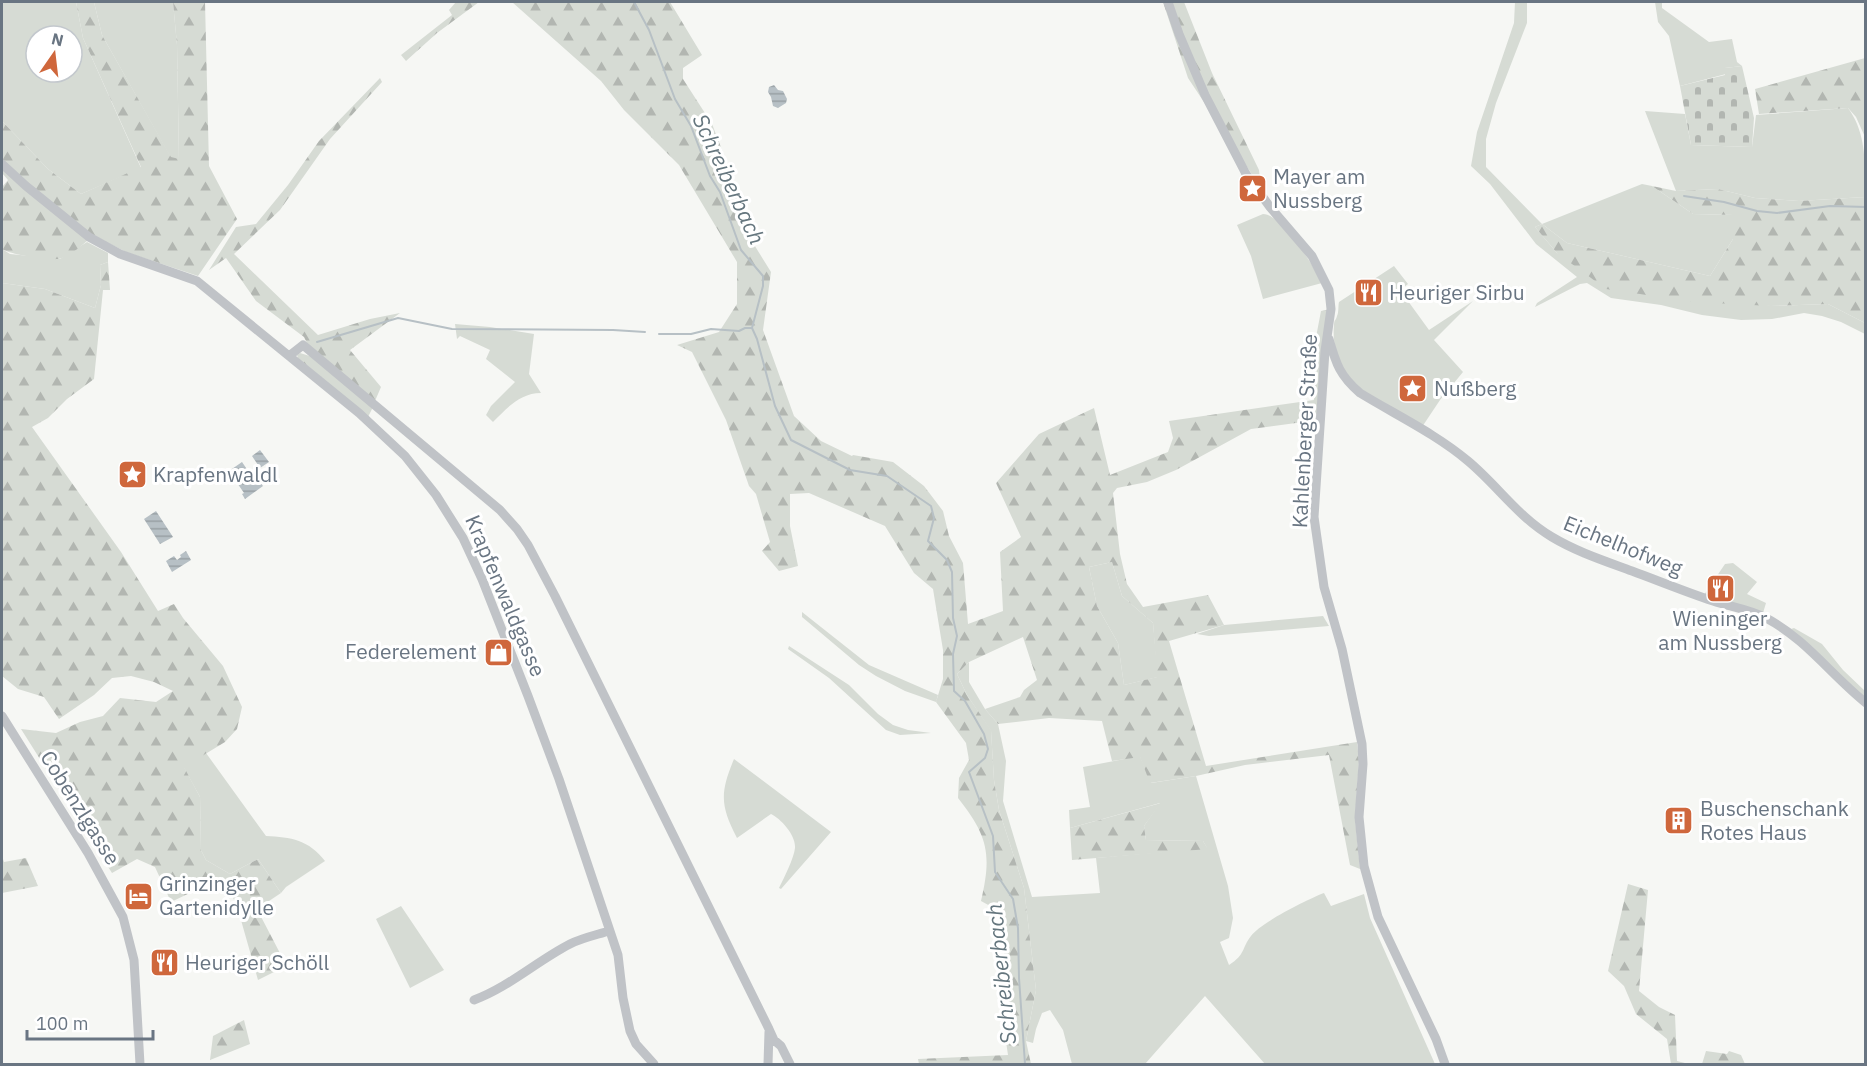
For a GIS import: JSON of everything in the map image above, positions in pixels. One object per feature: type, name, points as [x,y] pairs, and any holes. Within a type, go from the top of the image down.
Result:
[{"type":"street","name":"Kahlenberger Straße","points":[[1168,2],[1205,95],[1246,174],[1270,207],[1312,256],[1329,290],[1331,303],[1314,518],[1322,578],[1342,649],[1362,744],[1364,764],[1359,817],[1366,876],[1374,905],[1390,946],[1446,1065]]},
{"type":"street","name":"Krapfenwaldgasse","points":[[2,164],[89,237],[120,254],[197,282],[359,413],[397,448],[426,481],[458,526],[482,579],[528,696],[559,779],[620,964],[623,998],[630,1031],[636,1044],[654,1065]]},
{"type":"street","name":"Eichelhofweg","points":[[1327,335],[1338,369],[1347,382],[1370,399],[1459,454],[1476,468],[1517,512],[1545,533],[1595,557],[1715,602],[1751,611],[1767,618],[1803,642],[1846,687],[1866,704]]},
{"type":"street","points":[[289,356],[303,345],[487,497],[518,529],[555,596],[774,1040],[781,1046],[790,1065]]},
{"type":"street","points":[[1324,390],[1327,384],[1334,381],[1347,382]]},
{"type":"street","name":"Cobenzlgasse","points":[[2,716],[88,853],[123,917],[134,960],[140,1065]]},
{"type":"street","points":[[474,1000],[486,996],[568,945],[609,931]]},
{"type":"street","points":[[768,1065],[769,1029]]},
{"type":"green space","points":[[2,2],[76,2],[80,24],[24,24],[24,84],[84,84],[84,40],[141,168],[81,194],[48,169],[2,121]]},
{"type":"green space","points":[[76,2],[94,2],[102,35],[171,157],[179,159],[177,45],[173,2],[205,2],[209,166],[237,219],[198,276],[126,252],[93,235],[72,253],[58,259],[29,257],[2,249],[2,187],[8,180],[2,173],[2,121],[48,169],[81,194],[141,167],[84,40],[84,24],[80,24]]},
{"type":"green space","points":[[94,2],[173,2],[177,45],[179,160],[171,158],[102,35]]},
{"type":"green space","points":[[456,2],[479,2],[437,33],[406,61],[401,55],[452,15],[449,10]]},
{"type":"green space","points":[[512,2],[670,2],[702,55],[683,68],[683,79],[712,124],[734,181],[745,230],[771,272],[763,330],[794,416],[821,441],[852,456],[893,462],[924,486],[943,511],[949,536],[963,563],[968,624],[1003,611],[1000,552],[1021,537],[996,483],[1039,434],[1094,408],[1110,475],[1168,452],[1173,438],[1169,421],[1314,400],[1312,358],[1321,311],[1327,310],[1318,420],[1251,429],[1176,470],[1147,482],[1117,488],[1113,493],[1120,554],[1127,584],[1143,607],[1208,595],[1224,625],[1169,641],[1206,766],[1357,742],[1359,760],[1355,819],[1360,869],[1350,865],[1329,755],[1245,765],[1150,783],[1140,757],[1112,761],[1102,721],[1049,718],[998,724],[985,709],[1020,697],[1024,690],[1037,680],[1023,637],[969,662],[957,674],[967,695],[991,730],[994,780],[999,810],[1024,888],[1036,990],[1026,1041],[1031,1064],[919,1064],[918,1059],[1008,1055],[1004,1028],[1006,1003],[1011,987],[1004,965],[1005,928],[1001,912],[981,901],[986,870],[985,846],[976,824],[958,798],[959,778],[969,760],[966,743],[936,702],[943,679],[943,650],[933,589],[914,573],[885,526],[809,493],[790,494],[790,526],[798,566],[779,571],[762,551],[770,542],[756,494],[749,486],[726,420],[692,352],[677,345],[719,332],[737,304],[737,262],[679,165],[624,110],[601,81]],"holes":[[[1112,562],[1122,596],[1153,623],[1157,677],[1124,685],[1118,643],[1097,606],[1089,567]]]},
{"type":"green space","points":[[1163,2],[1184,2],[1212,73],[1259,170],[1261,188],[1188,78]]},
{"type":"green space","points":[[1515,2],[1527,2],[1527,23],[1496,103],[1486,139],[1486,167],[1542,224],[1535,227],[1557,253],[1771,306],[1828,304],[1865,323],[1865,334],[1841,322],[1804,313],[1772,319],[1741,320],[1702,315],[1661,305],[1611,298],[1587,283],[1580,284],[1535,307],[1537,303],[1577,277],[1536,244],[1490,184],[1471,166],[1477,132],[1514,23]]},
{"type":"green space","points":[[1655,2],[1662,2],[1662,8],[1709,42],[1732,39],[1737,62],[1742,66],[1725,68],[1726,74],[1680,86],[1669,36],[1658,22]]},
{"type":"green space","points":[[1865,58],[1865,137],[1856,117],[1848,108],[1759,114],[1755,89]]},
{"type":"green space","points":[[1742,66],[1754,118],[1752,147],[1691,145],[1680,86],[1725,75],[1725,68]]},
{"type":"green space","points":[[380,78],[382,82],[330,139],[280,210],[234,254],[318,335],[370,319],[400,313],[350,350],[381,387],[375,401],[309,347],[304,337],[256,301],[226,258],[209,270],[236,227],[256,224],[288,185],[319,141]]},
{"type":"green space","points":[[1848,108],[1862,139],[1865,161],[1865,197],[1799,201],[1755,198],[1718,189],[1676,191],[1645,111],[1685,114],[1691,145],[1752,147],[1756,115]]},
{"type":"green space","points":[[1642,184],[1652,186],[1693,214],[1733,215],[1733,239],[1710,276],[1567,243],[1542,224]]},
{"type":"green space","points":[[1652,186],[1676,191],[1718,189],[1755,198],[1799,201],[1865,197],[1865,323],[1828,304],[1771,306],[1694,302],[1606,289],[1557,253],[1535,227],[1542,224],[1567,243],[1710,276],[1733,239],[1733,215],[1693,214]]},
{"type":"green space","name":"Mayer am Nussberg","points":[[1263,214],[1271,216],[1288,232],[1305,254],[1322,283],[1263,299],[1251,256],[1237,225]]},
{"type":"green space","points":[[87,242],[108,253],[108,262],[100,265],[101,285],[95,308],[45,289],[2,283],[2,249],[10,254],[60,259]]},
{"type":"green space","points":[[108,262],[110,290],[103,290],[94,379],[67,399],[48,418],[32,427],[121,552],[158,611],[174,604],[223,666],[242,707],[237,729],[225,742],[184,767],[200,797],[201,850],[206,860],[230,874],[258,859],[281,893],[257,909],[282,957],[282,968],[258,980],[237,906],[223,877],[171,902],[155,867],[137,859],[112,873],[21,729],[56,733],[80,722],[103,716],[120,698],[156,702],[173,691],[154,682],[131,676],[112,678],[94,695],[59,719],[44,697],[18,689],[2,676],[2,283],[45,289],[95,308],[101,285],[100,265]]},
{"type":"green space","points":[[1394,266],[1408,284],[1400,290],[1429,330],[1473,301],[1434,340],[1463,372],[1422,427],[1390,409],[1361,388],[1340,362],[1335,345],[1334,325],[1339,302]]},
{"type":"green space","points":[[455,324],[534,334],[529,374],[541,393],[520,398],[493,422],[486,415],[491,406],[515,382],[486,359],[490,350],[460,336],[457,339]]},
{"type":"green space","points":[[300,353],[313,357],[373,407],[368,417],[298,358],[297,355]]},
{"type":"green space","points":[[1112,562],[1122,596],[1153,623],[1158,677],[1124,685],[1118,643],[1097,606],[1089,567]]},
{"type":"green space","points":[[1733,563],[1757,582],[1747,594],[1766,603],[1763,613],[1704,595],[1725,564]]},
{"type":"green space","points":[[802,612],[869,665],[938,695],[936,702],[905,691],[859,665],[802,617]]},
{"type":"green space","points":[[1323,616],[1329,626],[1209,636],[1197,634],[1224,625]]},
{"type":"green space","points":[[1794,628],[1822,644],[1843,670],[1865,691],[1865,699],[1791,629]]},
{"type":"green space","points":[[789,646],[849,685],[878,714],[893,725],[908,730],[931,733],[900,735],[886,730],[829,678],[788,649]]},
{"type":"green space","points":[[969,662],[969,682],[985,709],[998,724],[1006,761],[1003,801],[1032,897],[1100,893],[1096,858],[1207,848],[1203,841],[1146,840],[1144,826],[1160,803],[1070,828],[1069,810],[1090,807],[1083,767],[1140,756],[1151,783],[1196,776],[1228,886],[1233,918],[1229,938],[1220,942],[1229,965],[1241,954],[1256,931],[1296,906],[1324,893],[1331,906],[1364,894],[1370,918],[1435,1064],[1265,1064],[1205,996],[1145,1064],[1072,1064],[1063,1030],[1050,1010],[1042,1013],[1033,1043],[1026,1041],[1036,990],[1024,888],[999,810],[994,780],[991,731],[967,695],[957,674]]},
{"type":"green space","points":[[206,753],[266,836],[299,841],[313,848],[325,861],[286,887],[281,893],[258,859],[230,874],[206,860],[201,850],[200,797],[183,766]]},
{"type":"green space","points":[[734,759],[831,832],[781,889],[779,888],[789,868],[795,843],[783,824],[771,814],[737,838],[727,817],[724,799],[726,781]]},
{"type":"green space","points":[[1161,803],[1144,826],[1146,840],[1203,841],[1208,849],[1072,860],[1070,828]]},
{"type":"green space","points":[[2,856],[4,862],[26,858],[38,886],[2,893]]},
{"type":"green space","points":[[1628,884],[1648,890],[1639,991],[1659,1007],[1675,1015],[1677,1061],[1689,1064],[1671,1064],[1667,1039],[1636,1014],[1624,986],[1608,971]]},
{"type":"green space","points":[[401,906],[444,970],[410,988],[376,919]]},
{"type":"green space","points":[[244,1020],[250,1044],[210,1060],[213,1036]]},
{"type":"green space","points":[[1706,1051],[1727,1054],[1729,1051],[1741,1055],[1745,1064],[1702,1064]]},
{"type":"shaded area","points":[[774,85],[778,90],[783,91],[787,99],[786,103],[778,108],[773,106],[768,92],[769,87]]},
{"type":"shaded area","points":[[260,450],[269,462],[260,468],[252,456]]},
{"type":"shaded area","points":[[242,462],[257,484],[260,482],[263,486],[245,499],[242,494],[244,493],[229,471]]},
{"type":"shaded area","points":[[156,511],[173,537],[160,544],[144,519]]},
{"type":"shaded area","points":[[186,551],[191,560],[172,572],[166,561],[174,556],[177,560]]},
{"type":"waterway","name":"Schreiberbach","points":[[634,2],[649,30],[675,99],[691,126],[710,176],[720,192],[741,250],[763,276],[763,286],[752,328],[775,406],[791,440],[850,470],[887,476],[931,506],[934,518],[928,541],[947,560],[952,572],[953,618],[957,636],[953,654],[954,691],[965,701],[984,734],[988,749],[985,758],[969,772],[993,836],[995,872],[1013,899],[1018,928],[1025,1064]]},
{"type":"waterway","points":[[1684,196],[1777,213],[1830,206],[1866,207]]},
{"type":"waterway","points":[[317,342],[398,318],[452,329],[645,332]]},
{"type":"waterway","points":[[659,334],[691,334],[711,329],[739,331],[752,328]]},
{"type":"place","name":"Mayer am Nussberg","points":[[1252,189]]},
{"type":"place","name":"Heuriger Sirbu","points":[[1368,293]]},
{"type":"place","name":"Nußberg","points":[[1413,389]]},
{"type":"place","name":"Krapfenwaldl","points":[[132,475]]},
{"type":"place","name":"Wieninger am Nussberg","points":[[1720,588]]},
{"type":"place","name":"Federelement","points":[[498,652]]},
{"type":"place","name":"Buschenschank Rotes Haus","points":[[1679,821]]},
{"type":"place","name":"Grinzinger Gartenidylle","points":[[138,896]]},
{"type":"place","name":"Heuriger Schöll","points":[[164,963]]}]
